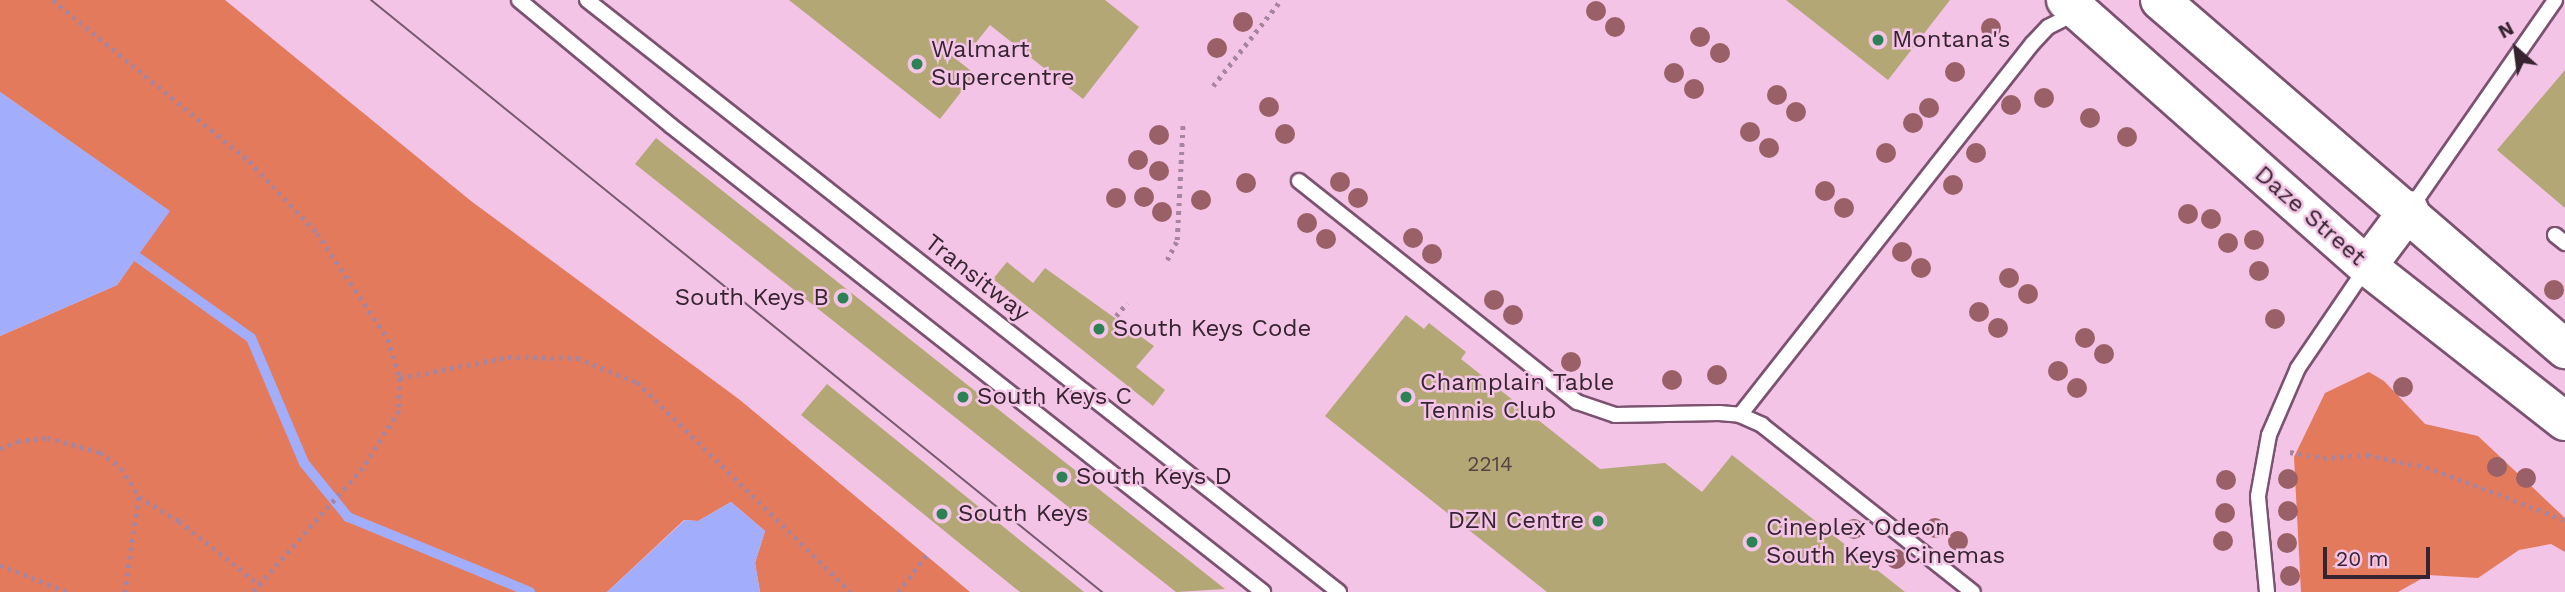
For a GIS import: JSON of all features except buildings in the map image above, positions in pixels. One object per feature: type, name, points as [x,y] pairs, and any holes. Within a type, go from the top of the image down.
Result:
[{"type":"street","points":[[2160,0],[2409,211],[2565,349]]},
{"type":"street","name":"Daze Street","points":[[2078,4],[2367,266],[2565,421]]},
{"type":"street","points":[[2367,266],[2409,211]]},
{"type":"lane","points":[[519,0],[670,125],[1263,592]]},
{"type":"lane","name":"Transitway","points":[[587,0],[1339,592]]},
{"type":"lane","points":[[2409,211],[2555,0]]},
{"type":"lane","points":[[1740,415],[2032,44],[2048,27],[2078,4]]},
{"type":"lane","points":[[1299,181],[1577,402],[1615,415],[1740,415],[1762,425],[1973,592]]},
{"type":"lane","points":[[2267,592],[2258,496],[2265,448],[2298,368],[2367,266]]},
{"type":"path","points":[[53,0],[249,161],[317,233],[370,306],[388,339],[400,378],[399,411],[363,468],[253,592]]},
{"type":"path","points":[[1213,86],[1281,0]]},
{"type":"path","points":[[1167,260],[1177,240],[1182,121]]},
{"type":"path","points":[[1116,316],[1127,303]]},
{"type":"path","points":[[400,378],[508,357],[577,358],[637,382],[852,592]]},
{"type":"path","points":[[0,449],[36,438],[76,444],[110,458],[128,477],[139,497],[179,521],[260,585]]},
{"type":"path","points":[[2265,448],[2323,458],[2367,454],[2426,467],[2565,520]]},
{"type":"path","points":[[125,592],[139,497]]},
{"type":"path","points":[[898,592],[927,554]]},
{"type":"path","points":[[0,565],[67,592]]},
{"type":"shaded area","points":[[0,0],[225,0],[471,201],[740,400],[970,592],[760,592],[755,563],[765,531],[731,502],[698,521],[684,520],[607,592],[0,592],[0,336],[117,285],[169,211],[0,92]]},
{"type":"shaded area","points":[[2369,372],[2384,381],[2425,424],[2478,436],[2565,518],[2565,552],[2551,544],[2519,550],[2478,578],[2428,575],[2398,592],[2301,592],[2294,457],[2325,393]]},
{"type":"water","points":[[0,92],[170,211],[117,285],[0,336]]},
{"type":"water","points":[[731,502],[765,531],[755,563],[760,592],[607,592],[685,520],[698,521]]},
{"type":"waterway","points":[[137,257],[251,338],[304,463],[348,517],[530,592]]},
{"type":"tram line","points":[[371,0],[1102,592]]},
{"type":"place","name":"Montana's","points":[[1878,40]]},
{"type":"place","name":"Walmart Supercentre","points":[[917,64]]},
{"type":"place","name":"South Keys B","points":[[843,298]]},
{"type":"place","name":"South Keys Code","points":[[1099,329]]},
{"type":"place","name":"South Keys C","points":[[963,397]]},
{"type":"place","name":"Champlain Table Tennis Club","points":[[1406,397]]},
{"type":"place","name":"South Keys D","points":[[1062,477]]},
{"type":"place","name":"South Keys","points":[[942,514]]},
{"type":"place","name":"DZN Centre","points":[[1598,521]]},
{"type":"place","name":"Cineplex Odeon South Keys Cinemas","points":[[1752,542]]}]
